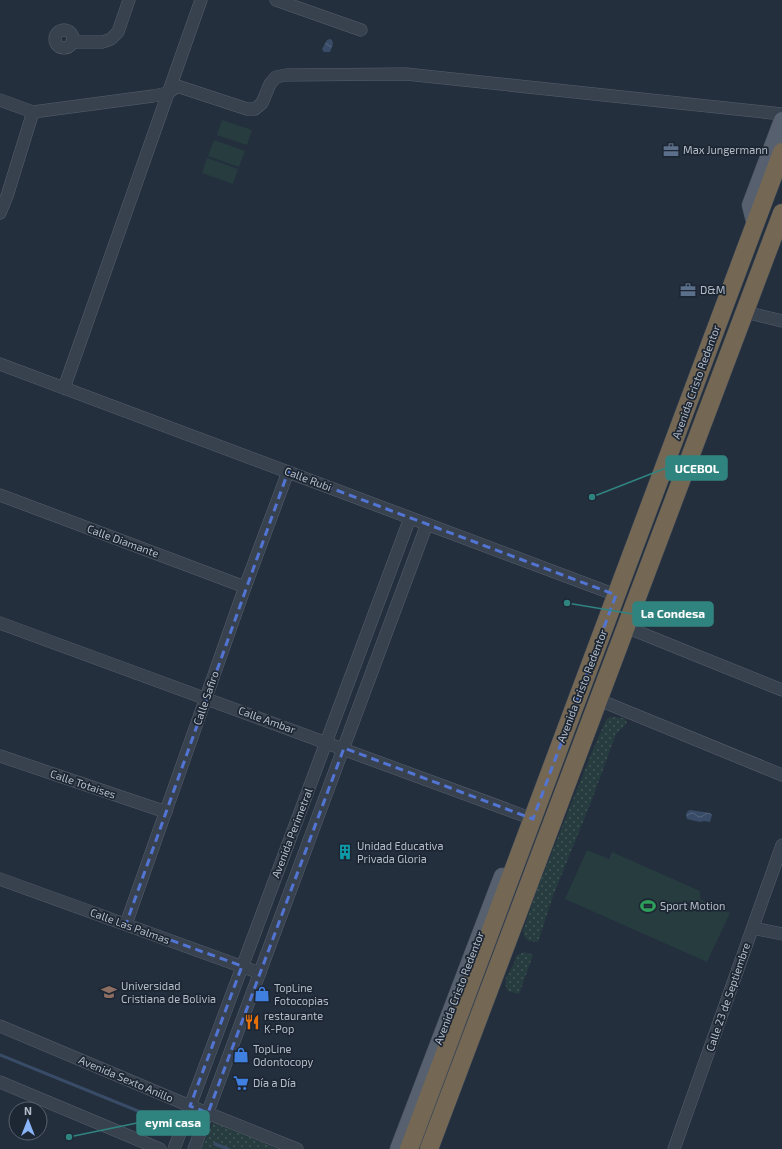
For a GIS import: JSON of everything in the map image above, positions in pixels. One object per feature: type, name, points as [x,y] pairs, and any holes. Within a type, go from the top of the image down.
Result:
[{"type":"highway","name":"Avenida Cristo Redentor","points":[[409,1149],[782,152]]},
{"type":"highway","name":"Avenida Cristo Redentor","points":[[429,1149],[745,312],[779,228],[782,213]]},
{"type":"main road","points":[[755,225],[750,205],[782,120]]},
{"type":"main road","name":"Avenida Cristo Redentor","points":[[398,1149],[507,862],[530,825]]},
{"type":"main road","name":"Avenida Cristo Redentor","points":[[437,1149],[477,1046],[540,872],[547,836]]},
{"type":"street","points":[[72,42],[103,42],[111,39],[118,32],[129,0]]},
{"type":"street","points":[[64,388],[201,0]]},
{"type":"street","points":[[276,0],[361,30]]},
{"type":"street","points":[[0,100],[33,112],[65,109],[168,93],[177,86],[247,109],[255,109],[262,103],[270,84],[276,77],[286,75],[406,74],[782,114]]},
{"type":"street","points":[[0,213],[7,196],[33,112]]},
{"type":"street","points":[[745,312],[782,321]]},
{"type":"street","name":"Calle Rubi","points":[[0,364],[616,595]]},
{"type":"street","name":"Calle Safiro","points":[[126,924],[245,587],[288,472]]},
{"type":"street","name":"Calle Diamante","points":[[0,495],[245,587]]},
{"type":"street","name":"Avenida Perimetral","points":[[174,1149],[410,518]]},
{"type":"street","name":"Avenida Perimetral","points":[[194,1149],[428,524]]},
{"type":"street","name":"Calle Ambar","points":[[0,623],[344,748],[530,825]]},
{"type":"street","points":[[626,626],[704,660],[782,690]]},
{"type":"street","points":[[599,700],[782,775]]},
{"type":"street","name":"Calle Totaises","points":[[0,756],[166,812]]},
{"type":"street","name":"Calle 23 de Septiembre","points":[[674,1149],[782,845]]},
{"type":"street","name":"Calle Las Palmas","points":[[0,879],[260,973]]},
{"type":"street","points":[[753,928],[782,934]]},
{"type":"street","name":"Avenida Sexto Anillo","points":[[0,1026],[190,1106],[297,1149]]},
{"type":"street","points":[[0,1083],[160,1149]]},
{"type":"highlighted area","points":[[288,472],[616,595],[533,819],[344,748],[208,1113],[190,1106],[242,966],[126,924]]},
{"type":"green space","points":[[222,120],[252,130],[247,145],[217,135]]},
{"type":"green space","points":[[214,140],[245,151],[239,167],[208,156]]},
{"type":"green space","points":[[207,158],[238,169],[233,184],[202,173]]},
{"type":"green space","points":[[610,717],[624,718],[627,723],[616,734],[591,802],[553,896],[538,942],[529,941],[524,936],[523,930],[538,887],[592,752],[606,720]]},
{"type":"green space","name":"Sport Motion","points":[[587,850],[609,859],[612,852],[700,891],[700,899],[730,913],[707,962],[565,899]]},
{"type":"green space","points":[[524,952],[533,955],[519,994],[508,991],[506,986],[506,977],[515,961],[516,956]]},
{"type":"green space","points":[[213,1122],[278,1149],[201,1149]]},
{"type":"water","points":[[327,40],[332,40],[333,44],[330,52],[324,52],[322,49]]},
{"type":"water","points":[[690,810],[710,813],[712,815],[710,822],[700,822],[687,819],[686,814]]},
{"type":"waterway","points":[[0,1055],[175,1126]]},
{"type":"waterway","points":[[215,1144],[228,1149]]},
{"type":"place","name":"Max Jungermann","points":[[671,150]]},
{"type":"place","name":"D&M","points":[[688,290]]},
{"type":"place","name":"UCEBOL","points":[[592,497]]},
{"type":"place","name":"La Condesa","points":[[567,603]]},
{"type":"place","name":"Unidad Educativa Privada Gloria","points":[[345,852]]},
{"type":"place","name":"Sport Motion","points":[[648,906]]},
{"type":"place","name":"Universidad Cristiana de Bolivia","points":[[109,992]]},
{"type":"place","name":"TopLine Fotocopias","points":[[262,994]]},
{"type":"place","name":"restaurante K-Pop","points":[[252,1022]]},
{"type":"place","name":"TopLine Odontocopy","points":[[241,1055]]},
{"type":"place","name":"Día a Día","points":[[241,1083]]},
{"type":"place","name":"eymi casa","points":[[69,1137]]}]
